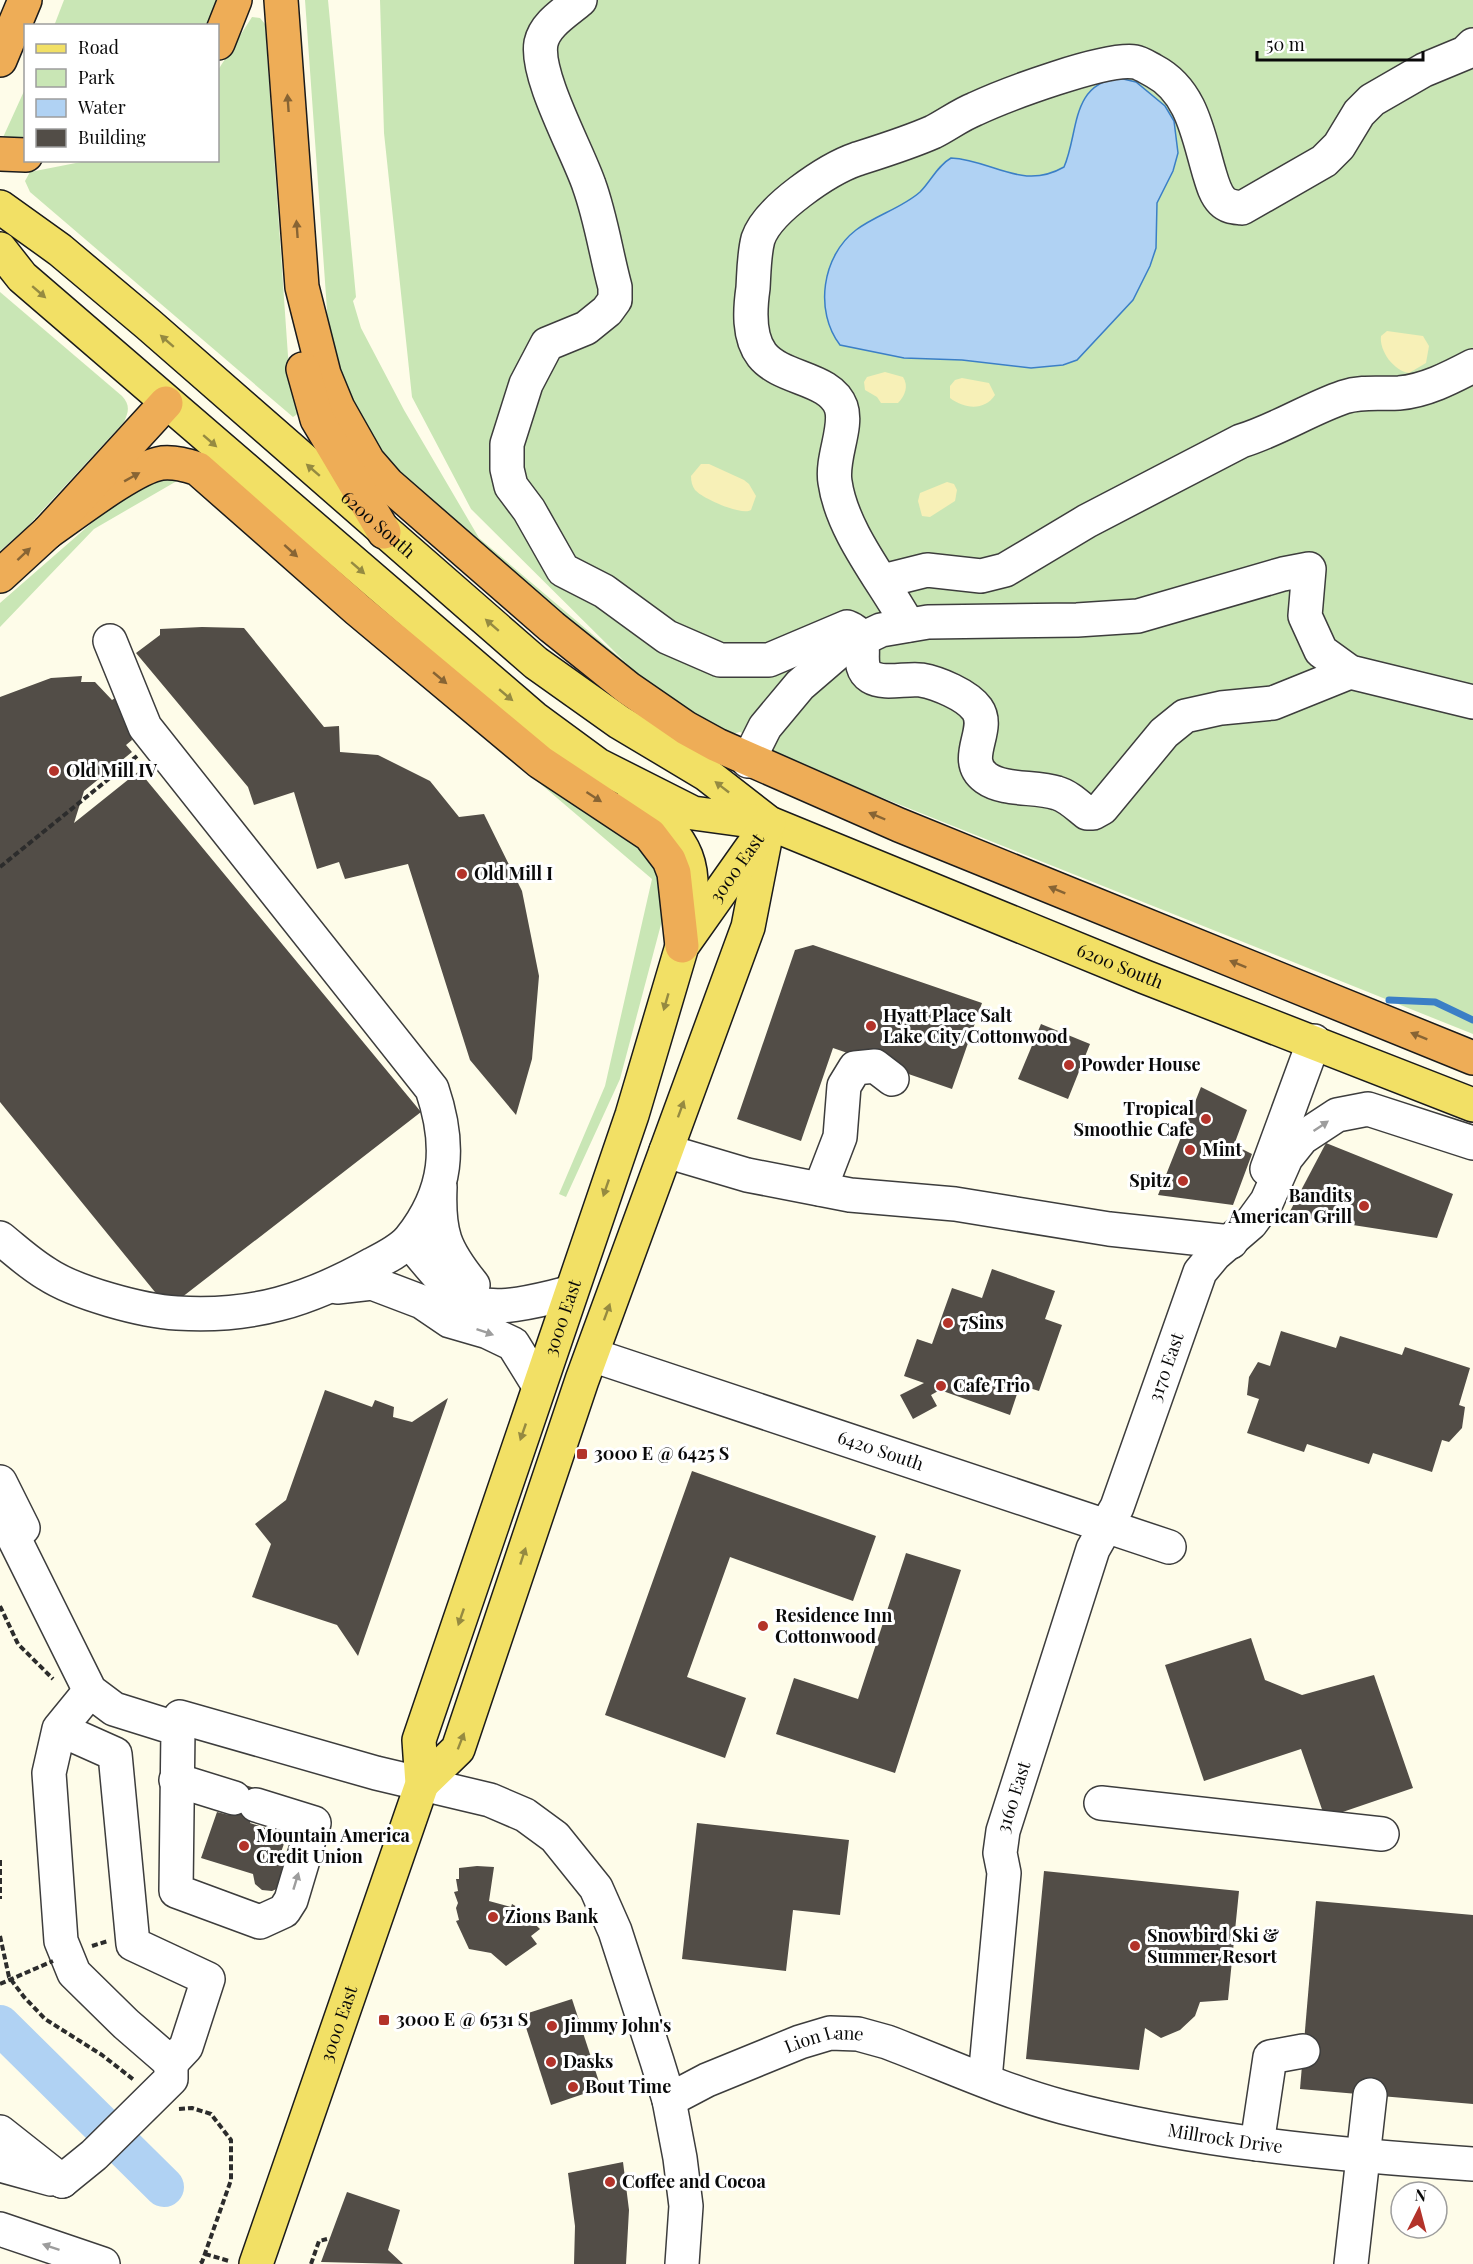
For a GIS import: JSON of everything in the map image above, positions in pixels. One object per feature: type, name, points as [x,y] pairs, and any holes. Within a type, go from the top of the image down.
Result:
[{"type":"highway","points":[[0,60],[25,0]]},
{"type":"highway","points":[[219,40],[235,0]]},
{"type":"highway","points":[[281,0],[302,287],[324,374],[338,408],[368,461],[388,484],[552,627],[628,688],[686,728],[748,761],[1185,942],[1473,1058]]},
{"type":"highway","points":[[0,154],[24,155]]},
{"type":"highway","points":[[302,287],[297,321],[302,365],[317,419],[384,532]]},
{"type":"highway","points":[[0,576],[48,532],[166,403]]},
{"type":"highway","points":[[48,532],[132,477],[160,464],[180,463],[198,469],[358,610],[540,762],[650,836],[669,860],[674,873],[682,946]]},
{"type":"main road","name":"6200 South","points":[[0,207],[60,250],[148,324],[536,663],[577,694],[662,750],[706,774],[769,823]]},
{"type":"main road","name":"6200 South","points":[[0,249],[22,277],[166,403],[493,685],[598,765],[693,813],[769,823],[1145,977],[1314,1041],[1473,1106]]},
{"type":"main road","points":[[598,765],[666,825],[685,852],[691,868],[693,886],[682,946]]},
{"type":"main road","name":"3000 East","points":[[256,2264],[423,1784],[419,1740],[632,1115],[682,946],[769,823]]},
{"type":"main road","name":"3000 East","points":[[423,1784],[458,1749],[591,1355],[748,927],[769,823]]},
{"type":"street","points":[[580,0],[547,29],[541,44],[542,64],[564,126],[590,187],[615,300],[607,311],[586,328],[547,345],[538,359],[507,444],[507,469],[511,486],[529,510],[563,570],[604,591],[667,638],[720,660],[769,660],[848,627],[857,631],[862,639],[865,670],[871,677],[929,682],[955,693],[976,707],[982,717],[975,758],[977,769],[984,777],[996,784],[1060,793],[1087,813],[1093,813],[1112,797],[1124,778],[1164,733],[1185,716],[1221,708],[1273,703],[1350,672]]},
{"type":"street","points":[[908,625],[863,551],[846,517],[834,481],[835,452],[842,426],[842,410],[834,394],[774,367],[761,354],[753,339],[750,307],[758,240],[766,223],[779,208],[799,192],[855,160],[922,137],[975,109],[1114,62],[1137,62],[1163,76],[1176,88],[1187,103],[1195,124],[1213,188],[1221,201],[1230,207],[1242,208],[1324,161],[1339,146],[1359,113],[1372,100],[1424,70],[1465,53],[1473,45]]},
{"type":"street","points":[[883,581],[927,570],[981,576],[1005,570],[1087,521],[1241,441],[1264,434],[1344,397],[1367,392],[1400,393],[1423,388],[1473,366]]},
{"type":"street","points":[[748,761],[765,727],[800,685],[843,648],[881,630],[928,622],[1077,620],[1138,616],[1283,574],[1310,569],[1305,616],[1309,631],[1321,651],[1350,672],[1473,702]]},
{"type":"street","points":[[110,640],[145,727],[401,1069],[432,1089],[442,1119],[445,1150],[440,1182],[439,1216],[449,1256],[474,1286],[512,1304]]},
{"type":"street","points":[[666,1151],[747,1175],[850,1196],[955,1204],[1109,1229],[1241,1232],[1314,1041]]},
{"type":"street","points":[[820,1189],[840,1137],[844,1086],[855,1068],[875,1066],[892,1079]]},
{"type":"street","name":"3170 East","points":[[1105,1527],[1117,1507],[1200,1272],[1215,1254],[1241,1232],[1267,1201],[1286,1158],[1302,1138],[1337,1115],[1368,1109],[1473,1143]]},
{"type":"street","points":[[0,1238],[48,1275],[108,1300],[177,1313],[263,1310],[333,1287],[400,1248],[430,1209],[440,1182]]},
{"type":"street","points":[[400,1248],[457,1294],[482,1305],[512,1304],[570,1293]]},
{"type":"street","points":[[400,1248],[450,1321]]},
{"type":"street","points":[[333,1287],[372,1283],[422,1302],[450,1321],[488,1332],[513,1344],[539,1386]]},
{"type":"street","name":"6420 South","points":[[591,1355],[1170,1547]]},
{"type":"street","points":[[0,1482],[78,1636],[101,1676],[121,1689],[149,1700],[180,1718]]},
{"type":"street","points":[[0,1510],[90,1691],[114,1709],[180,1718],[376,1773],[490,1800],[525,1815],[555,1837],[596,1888],[615,1931],[669,2100],[686,2206],[682,2264]]},
{"type":"street","name":"3160 East","points":[[985,2079],[1004,1873],[1000,1853],[1003,1831],[1093,1549],[1105,1527]]},
{"type":"street","points":[[90,1691],[59,1729],[49,1773],[61,1941],[74,1973],[126,2024],[171,2063]]},
{"type":"street","points":[[176,1780],[314,1823],[291,1900],[284,1911],[260,1922],[176,1891],[176,1780],[180,1718]]},
{"type":"street","points":[[59,1729],[115,1754],[133,1944],[208,1979],[186,2047],[171,2063],[171,2079],[94,2155],[62,2181]]},
{"type":"street","points":[[1101,1803],[1382,1834]]},
{"type":"street","name":"Lion Lane","points":[[669,2100],[728,2071],[800,2042],[830,2033],[858,2034],[887,2042],[985,2079]]},
{"type":"street","points":[[1257,2144],[1270,2057],[1303,2050]]},
{"type":"street","name":"Millrock Drive","points":[[985,2079],[1061,2106],[1257,2144],[1473,2164]]},
{"type":"street","points":[[1351,2264],[1366,2155],[1370,2095]]},
{"type":"street","points":[[0,2132],[62,2181]]},
{"type":"street","points":[[0,2165],[62,2181]]},
{"type":"street","points":[[0,2229],[103,2264]]},
{"type":"path","points":[[0,867],[156,741]]},
{"type":"path","points":[[0,1606],[18,1644],[48,1677],[58,1681]]},
{"type":"path","points":[[0,1860],[0,1899]]},
{"type":"path","points":[[0,1936],[9,1977],[45,2019],[102,2055],[137,2082],[151,2097],[170,2110],[192,2108],[211,2114],[231,2140],[231,2181],[205,2254],[199,2264]]},
{"type":"path","points":[[0,1984],[53,1961]]},
{"type":"path","points":[[311,2264],[319,2241],[327,2239]]},
{"type":"path","points":[[205,2254],[238,2264]]},
{"type":"green space","points":[[64,0],[225,0],[213,24],[55,24]]},
{"type":"green space","points":[[305,0],[328,0],[356,297],[353,301],[361,328],[404,410],[479,538],[626,663],[471,509],[412,397],[384,133],[380,0],[1473,0],[1473,1034],[798,764],[740,732],[728,735],[661,698],[403,482],[351,409],[329,338]]},
{"type":"green space","points":[[252,17],[260,18],[265,24],[288,356],[299,413],[293,417],[30,192],[25,181],[30,172],[81,162],[219,162],[219,68]]},
{"type":"green space","points":[[24,91],[24,143],[0,144]]},
{"type":"green space","points":[[0,292],[122,396],[128,408],[124,422],[27,527],[0,551]]},
{"type":"green space","points":[[179,475],[651,851],[668,898],[620,1079],[566,1197],[559,1194],[605,1086],[652,879],[182,478],[94,529],[0,627],[0,603],[126,493],[157,478]]},
{"type":"sand","points":[[1387,331],[1423,336],[1429,346],[1426,363],[1409,373],[1393,364],[1382,348],[1381,336]]},
{"type":"sand","points":[[885,372],[903,377],[905,380],[905,391],[898,403],[881,403],[877,397],[865,390],[864,382],[867,377]]},
{"type":"sand","points":[[962,378],[989,383],[995,395],[986,404],[980,406],[968,406],[956,402],[950,398],[950,386],[955,380]]},
{"type":"sand","points":[[701,464],[709,464],[749,484],[756,496],[751,510],[739,511],[713,501],[695,490],[691,476]]},
{"type":"sand","points":[[947,482],[954,484],[957,490],[955,501],[930,517],[922,516],[918,501],[920,493]]},
{"type":"water","points":[[1119,78],[1136,82],[1165,106],[1174,121],[1178,153],[1173,171],[1157,203],[1156,248],[1150,266],[1133,300],[1077,360],[1063,365],[1031,368],[962,360],[904,358],[840,345],[832,331],[825,301],[829,269],[844,241],[864,225],[913,198],[951,158],[1021,175],[1049,174],[1064,167],[1084,100],[1103,82]]},
{"type":"building","name":"Old Mill I","points":[[244,628],[324,727],[339,726],[340,752],[378,755],[430,781],[459,817],[484,814],[522,891],[539,976],[532,1059],[516,1115],[470,1060],[408,864],[345,879],[339,862],[317,869],[294,792],[254,805],[248,787],[136,653],[160,635],[160,629]]},
{"type":"building","points":[[82,676],[81,682],[95,682],[112,700],[118,696],[132,740],[126,745],[132,752],[84,791],[74,823],[139,771],[421,1112],[168,1308],[0,1102],[0,697],[51,678]]},
{"type":"building","name":"Hyatt Place Salt Lake City/Cottonwood","points":[[813,945],[982,1003],[952,1089],[833,1048],[801,1141],[737,1119],[795,950]]},
{"type":"building","points":[[1041,1024],[1090,1044],[1068,1099],[1018,1079]]},
{"type":"building","points":[[1201,1087],[1247,1110],[1234,1145],[1252,1154],[1233,1205],[1158,1195]]},
{"type":"building","points":[[1326,1143],[1453,1194],[1437,1238],[1288,1215]]},
{"type":"building","points":[[992,1269],[1055,1291],[1045,1319],[1062,1325],[1039,1391],[1020,1385],[1010,1415],[940,1390],[931,1395],[937,1406],[913,1419],[900,1395],[924,1383],[904,1376],[917,1339],[932,1344],[952,1288],[982,1298]]},
{"type":"building","points":[[1281,1331],[1336,1348],[1340,1336],[1402,1355],[1405,1347],[1470,1368],[1459,1405],[1465,1407],[1462,1428],[1449,1442],[1442,1440],[1432,1472],[1373,1453],[1369,1464],[1307,1444],[1304,1452],[1247,1433],[1259,1399],[1247,1395],[1249,1377],[1258,1362],[1270,1366]]},
{"type":"building","points":[[325,1390],[372,1407],[375,1400],[394,1407],[393,1417],[412,1422],[448,1398],[358,1656],[337,1625],[252,1597],[271,1544],[255,1524],[286,1500]]},
{"type":"building","points":[[692,1471],[876,1536],[853,1601],[730,1557],[687,1677],[746,1698],[725,1758],[605,1715]]},
{"type":"building","points":[[906,1553],[961,1570],[895,1773],[776,1734],[794,1678],[858,1699]]},
{"type":"building","points":[[1251,1638],[1265,1680],[1302,1695],[1374,1675],[1413,1788],[1325,1818],[1301,1749],[1204,1781],[1165,1665]]},
{"type":"building","name":"Mountain America Credit Union","points":[[239,1783],[261,1790],[250,1823],[287,1835],[278,1861],[285,1869],[281,1887],[272,1891],[262,1890],[255,1884],[253,1874],[201,1858],[217,1812],[229,1815]]},
{"type":"building","points":[[697,1823],[849,1840],[840,1915],[793,1910],[786,1971],[682,1959]]},
{"type":"building","name":"Zions Bank","points":[[494,1867],[489,1901],[511,1907],[512,1904],[524,1911],[523,1913],[540,1929],[531,1936],[537,1944],[506,1966],[491,1953],[469,1949],[456,1921],[459,1920],[456,1908],[458,1903],[454,1892],[458,1891],[456,1879],[459,1879],[459,1868]]},
{"type":"building","name":"Snowbird Ski & Summer Resort","points":[[1044,1871],[1239,1891],[1228,2000],[1200,2002],[1195,2016],[1180,2030],[1161,2038],[1145,2028],[1139,2070],[1026,2059]]},
{"type":"building","points":[[1316,1901],[1473,1915],[1473,2104],[1300,2089]]},
{"type":"building","points":[[572,1999],[601,2088],[551,2105],[522,2015]]},
{"type":"building","points":[[623,2162],[629,2210],[626,2264],[574,2264],[575,2226],[568,2173]]},
{"type":"building","points":[[347,2192],[400,2210],[388,2250],[403,2264],[321,2262]]},
{"type":"waterway","points":[[1389,1000],[1435,1002],[1473,1020]]},
{"type":"waterway","points":[[0,2025],[164,2187]]},
{"type":"place","name":"Old Mill IV","points":[[54,771]]},
{"type":"place","name":"Old Mill I","points":[[462,874]]},
{"type":"place","name":"Hyatt Place Salt Lake City/Cottonwood","points":[[871,1026]]},
{"type":"place","name":"Powder House","points":[[1069,1065]]},
{"type":"place","name":"Tropical Smoothie Cafe","points":[[1206,1119]]},
{"type":"place","name":"Mint","points":[[1190,1150]]},
{"type":"place","name":"Spitz","points":[[1183,1181]]},
{"type":"place","name":"Bandits American Grill","points":[[1364,1206]]},
{"type":"place","name":"7Sins","points":[[948,1323]]},
{"type":"place","name":"Cafe Trio","points":[[941,1386]]},
{"type":"place","name":"3000 E @ 6425 S","points":[[582,1454]]},
{"type":"place","name":"Residence Inn Cottonwood","points":[[763,1626]]},
{"type":"place","name":"Mountain America Credit Union","points":[[244,1846]]},
{"type":"place","name":"Zions Bank","points":[[493,1917]]},
{"type":"place","name":"Snowbird Ski & Summer Resort","points":[[1135,1946]]},
{"type":"place","name":"3000 E @ 6531 S","points":[[384,2020]]},
{"type":"place","name":"Jimmy John's","points":[[552,2026]]},
{"type":"place","name":"Dasks","points":[[551,2062]]},
{"type":"place","name":"Bout Time","points":[[573,2087]]},
{"type":"place","name":"Coffee and Cocoa","points":[[610,2182]]}]
